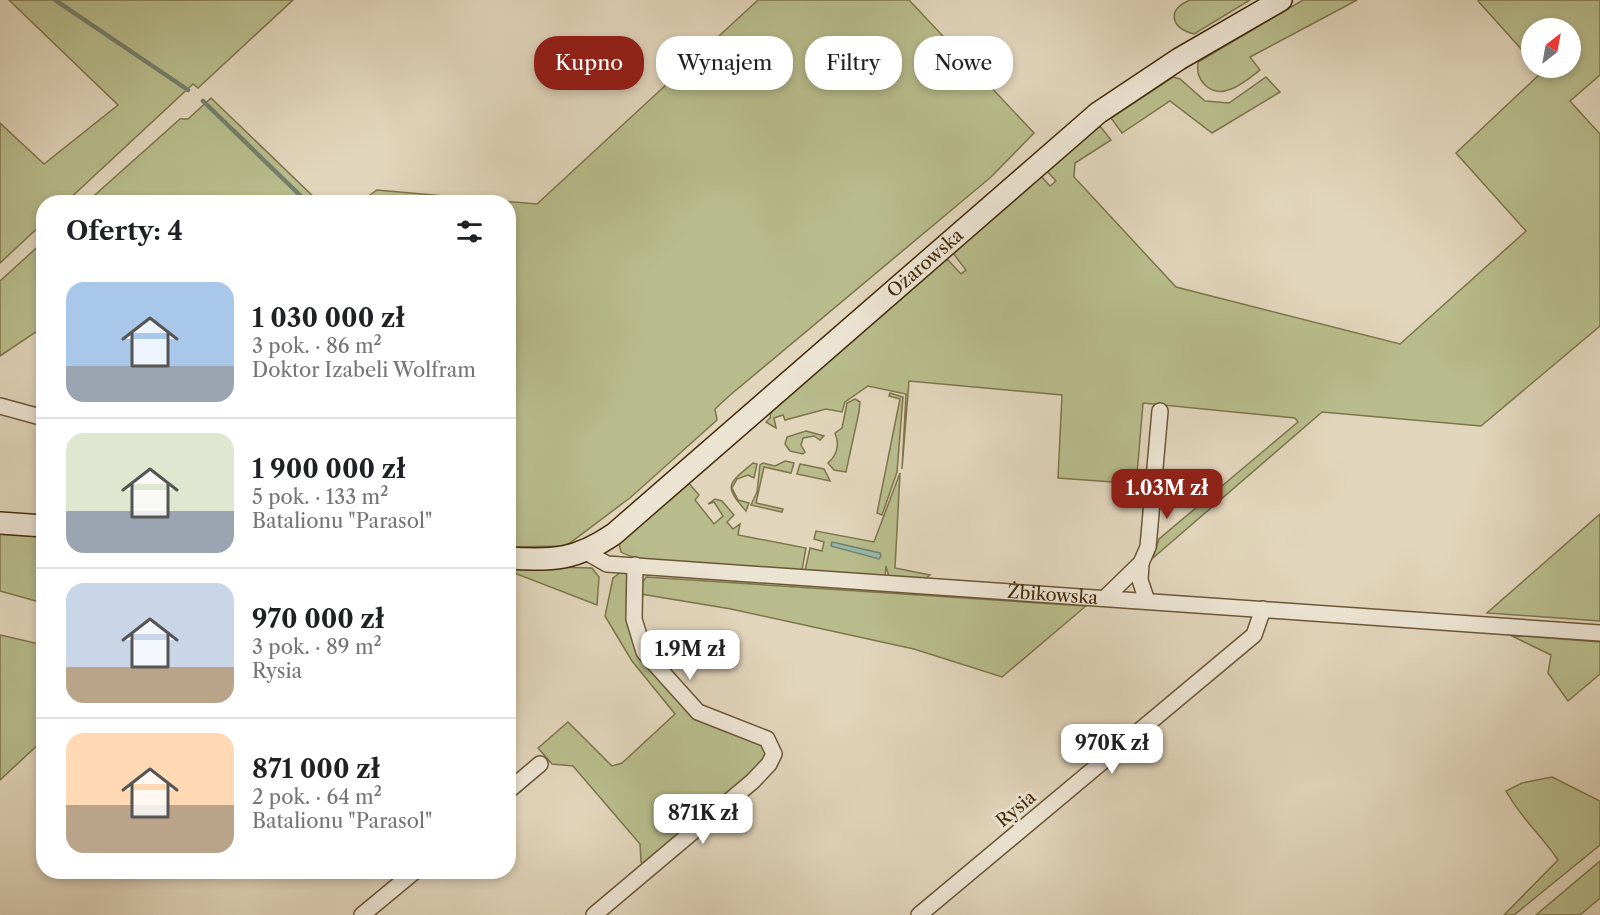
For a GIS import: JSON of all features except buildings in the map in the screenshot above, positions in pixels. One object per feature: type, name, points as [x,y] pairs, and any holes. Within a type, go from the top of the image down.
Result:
[{"type":"main road","name":"Ożarowska","points":[[585,552],[614,534],[1098,113],[1179,59],[1281,0]]},
{"type":"main road","points":[[0,523],[36,525]]},
{"type":"main road","points":[[516,558],[563,559],[585,552]]},
{"type":"street","points":[[0,406],[36,415]]},
{"type":"street","points":[[1147,601],[1140,580],[1141,563],[1148,546],[1160,411]]},
{"type":"street","name":"Żbikowska","points":[[585,552],[606,564],[1600,633]]},
{"type":"street","points":[[1105,598],[1141,563]]},
{"type":"street","points":[[594,915],[753,781],[769,765],[774,754],[767,739],[693,709],[644,651],[634,619],[635,565]]},
{"type":"street","name":"Rysia","points":[[920,915],[1250,639],[1258,630],[1263,609]]},
{"type":"street","points":[[516,784],[540,764]]},
{"type":"street","points":[[362,915],[406,879]]},
{"type":"green space","points":[[9,0],[293,0],[198,88],[193,84],[74,195],[36,195],[36,230],[0,263],[0,123],[44,164],[118,105]]},
{"type":"green space","points":[[758,0],[909,0],[943,36],[914,36],[914,90],[994,90],[1034,133],[991,177],[729,396],[715,409],[717,420],[631,497],[566,546],[516,547],[516,202],[537,204],[660,90],[793,90],[793,36],[719,36]]},
{"type":"green space","points":[[1190,0],[1250,0],[1194,34],[1180,28],[1174,18],[1177,9]]},
{"type":"green space","points":[[1303,0],[1357,0],[1250,57],[1260,70],[1234,88],[1219,91],[1212,90],[1205,85],[1199,74],[1198,62]]},
{"type":"green space","points":[[1600,0],[1600,75],[1570,101],[1600,134],[1600,326],[1481,426],[1322,412],[1153,558],[1159,539],[1298,422],[1295,418],[1143,403],[1137,474],[1126,483],[1058,478],[1062,395],[909,381],[902,469],[906,394],[868,386],[845,402],[842,412],[826,409],[785,420],[783,415],[774,418],[776,428],[766,422],[770,418],[771,411],[947,259],[961,274],[966,270],[953,253],[1041,176],[1050,186],[1056,181],[1047,171],[1100,126],[1111,140],[1075,163],[1074,177],[1176,287],[1400,344],[1526,231],[1456,153],[1536,78],[1581,78],[1581,18],[1521,18],[1521,49],[1478,1]]},
{"type":"green space","points":[[1173,77],[1180,79],[1205,101],[1229,103],[1266,77],[1280,92],[1212,133],[1170,101],[1122,133],[1111,118]]},
{"type":"green space","points":[[211,98],[312,195],[95,195],[180,119],[188,119]]},
{"type":"green space","points":[[377,190],[434,195],[370,195]]},
{"type":"green space","points":[[36,248],[36,332],[0,356],[0,281]]},
{"type":"green space","points":[[890,393],[903,397],[897,472],[882,515],[877,513],[900,399],[889,396]]},
{"type":"green space","points":[[855,399],[860,402],[859,412],[846,472],[834,470],[828,463],[837,450],[835,433],[842,428],[847,403]]},
{"type":"green space","points":[[806,431],[824,436],[820,440],[814,436],[803,438],[801,445],[805,452],[803,454],[790,451],[785,444],[787,437]]},
{"type":"green space","points":[[785,461],[794,463],[791,473],[764,467],[756,503],[783,509],[782,512],[751,505],[757,492],[760,465],[763,463],[775,466]]},
{"type":"green space","points":[[753,463],[757,464],[754,478],[748,475],[737,479],[732,488],[734,481]]},
{"type":"green space","points":[[800,464],[824,469],[830,481],[797,474]]},
{"type":"green space","points":[[900,473],[895,568],[930,575],[925,579],[889,577],[886,566],[885,576],[805,571],[810,548],[822,551],[824,542],[814,539],[816,531],[874,542]]},
{"type":"green space","points":[[687,481],[699,495],[695,500],[714,524],[723,516],[714,502],[708,504],[715,499],[722,501],[734,515],[727,522],[733,529],[740,524],[738,535],[806,548],[802,570],[679,563],[633,557],[621,552],[619,544],[624,537]]},
{"type":"green space","points":[[732,488],[738,500],[749,503],[746,511],[734,495]]},
{"type":"green space","points":[[1600,514],[1600,621],[1487,613]]},
{"type":"green space","points":[[0,534],[36,537],[36,601],[0,591]]},
{"type":"green space","points":[[516,566],[592,568],[599,577],[597,605],[516,574]]},
{"type":"green space","points":[[621,572],[627,573],[630,625],[692,714],[763,744],[766,752],[759,770],[645,867],[641,862],[640,844],[573,766],[552,764],[538,748],[568,722],[612,766],[622,763],[675,714],[632,661],[605,616],[613,578]]},
{"type":"green space","points":[[646,577],[1086,606],[1002,677],[914,649],[731,609],[641,594],[641,585]]},
{"type":"green space","points":[[0,635],[36,643],[36,747],[0,780]]},
{"type":"green space","points":[[1510,635],[1600,642],[1600,674],[1568,701],[1548,673],[1551,655]]},
{"type":"green space","points":[[1552,777],[1600,801],[1600,845],[1514,915],[1504,915],[1558,860],[1506,791],[1522,783]]},
{"type":"green space","points":[[1600,861],[1600,898],[1580,915],[1536,915]]},
{"type":"water","points":[[832,542],[880,553],[881,556],[879,559],[831,546]]},
{"type":"waterway","points":[[55,0],[188,90]]},
{"type":"waterway","points":[[203,101],[300,195]]}]
